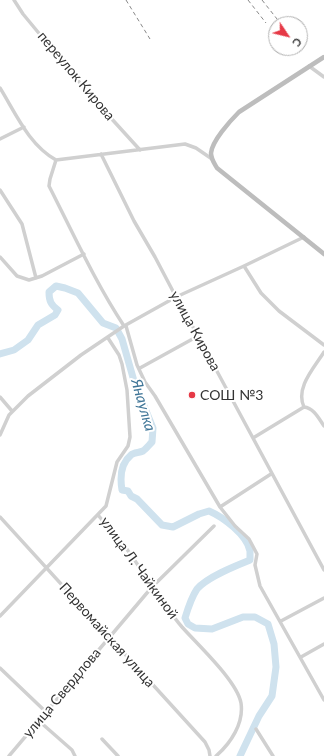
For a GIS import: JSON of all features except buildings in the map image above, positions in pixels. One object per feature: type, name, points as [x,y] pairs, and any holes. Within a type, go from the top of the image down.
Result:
[{"type":"street","name":"переулок Кирова","points":[[14,0],[23,14],[90,95],[140,150]]},
{"type":"street","points":[[324,57],[239,112],[228,124],[211,152],[216,168],[324,254]]},
{"type":"street","points":[[309,66],[324,77]]},
{"type":"street","points":[[0,88],[36,144],[44,153],[56,160],[185,144],[196,148],[212,159]]},
{"type":"street","points":[[0,139],[24,127]]},
{"type":"street","name":"улица Кирова","points":[[102,154],[134,221],[155,257],[324,570]]},
{"type":"street","points":[[56,160],[49,186],[116,313],[125,326],[137,365],[140,368],[145,382],[220,507],[235,526],[249,539],[256,554],[254,565],[260,586],[324,700]]},
{"type":"street","points":[[0,190],[22,224],[36,278]]},
{"type":"street","points":[[0,435],[12,411],[28,396],[81,355],[120,329],[176,297],[304,237]]},
{"type":"street","points":[[0,257],[17,276],[29,280],[42,276],[84,254]]},
{"type":"street","points":[[244,266],[261,293],[279,311],[324,345]]},
{"type":"street","name":"улица Л. Чайкиной","points":[[110,336],[122,364],[127,390],[130,437],[128,446],[117,462],[106,506],[98,516],[126,548],[152,587],[182,627],[204,649],[236,690],[240,702],[241,714],[235,734],[224,749],[216,756]]},
{"type":"street","points":[[140,368],[198,336]]},
{"type":"street","points":[[304,407],[302,401],[302,389],[324,352]]},
{"type":"street","points":[[0,397],[12,411]]},
{"type":"street","points":[[253,438],[304,407],[308,407],[314,412],[324,426]]},
{"type":"street","points":[[220,507],[271,474]]},
{"type":"street","points":[[0,616],[46,567],[98,516]]},
{"type":"street","name":"Первомайская улица","points":[[0,517],[205,742],[210,756]]},
{"type":"street","name":"улица Свердлова","points":[[9,756],[152,587],[214,526]]},
{"type":"street","points":[[281,621],[324,598]]},
{"type":"street","points":[[301,657],[324,644]]},
{"type":"street","points":[[0,668],[46,712]]},
{"type":"street","points":[[320,693],[324,690]]},
{"type":"street","points":[[39,721],[72,750],[75,756]]},
{"type":"street","points":[[256,729],[273,756]]},
{"type":"street","points":[[102,739],[118,756]]},
{"type":"waterway","name":"Янаулка","points":[[0,354],[14,350],[28,340],[38,325],[55,315],[58,310],[51,302],[49,292],[56,286],[78,293],[103,323],[116,328],[122,339],[134,381],[153,428],[152,442],[143,451],[132,454],[127,459],[121,476],[122,490],[128,491],[131,496],[137,499],[162,525],[173,527],[199,514],[209,511],[234,527],[248,545],[250,560],[207,580],[197,589],[185,618],[188,624],[195,628],[212,629],[243,617],[255,617],[268,624],[274,644],[276,667],[272,696],[259,716],[240,756]]},
{"type":"railway","points":[[126,0],[150,39]]},
{"type":"railway","points":[[248,0],[266,23]]},
{"type":"railway","points":[[262,0],[275,16]]},
{"type":"place","name":"СОШ №3","points":[[192,395]]}]
